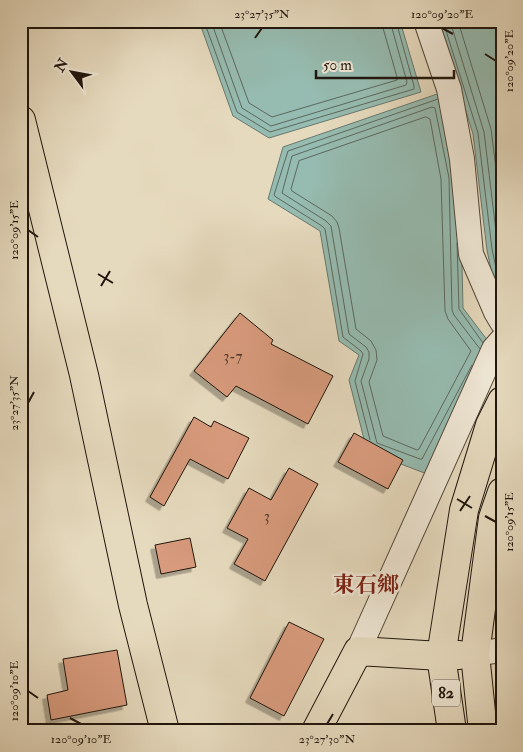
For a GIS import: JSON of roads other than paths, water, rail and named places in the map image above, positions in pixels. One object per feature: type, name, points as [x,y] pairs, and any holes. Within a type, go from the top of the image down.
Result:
[{"type":"main road","points":[[21,120],[84,375],[134,605],[165,731]]},
{"type":"main road","name":"82","points":[[452,731],[440,656],[464,510],[490,425],[502,401]]},
{"type":"main road","name":"82","points":[[484,731],[475,654],[493,518],[502,492]]},
{"type":"main road","points":[[316,731],[358,651],[440,656],[475,654]]},
{"type":"street","points":[[426,21],[449,89],[461,151],[471,254],[502,322]]},
{"type":"street","points":[[358,651],[494,349],[502,340]]},
{"type":"street","points":[[475,654],[502,650]]},
{"type":"water","points":[[199,21],[400,21],[421,92],[269,138],[233,116]]},
{"type":"water","points":[[438,21],[502,21],[502,294],[493,279],[487,250],[473,134]]},
{"type":"water","points":[[443,92],[460,177],[463,308],[494,349],[427,474],[367,451],[349,380],[359,355],[339,341],[320,231],[268,199],[283,147]]},
{"type":"district","name":"東石鄉","points":[[366,585]]}]
